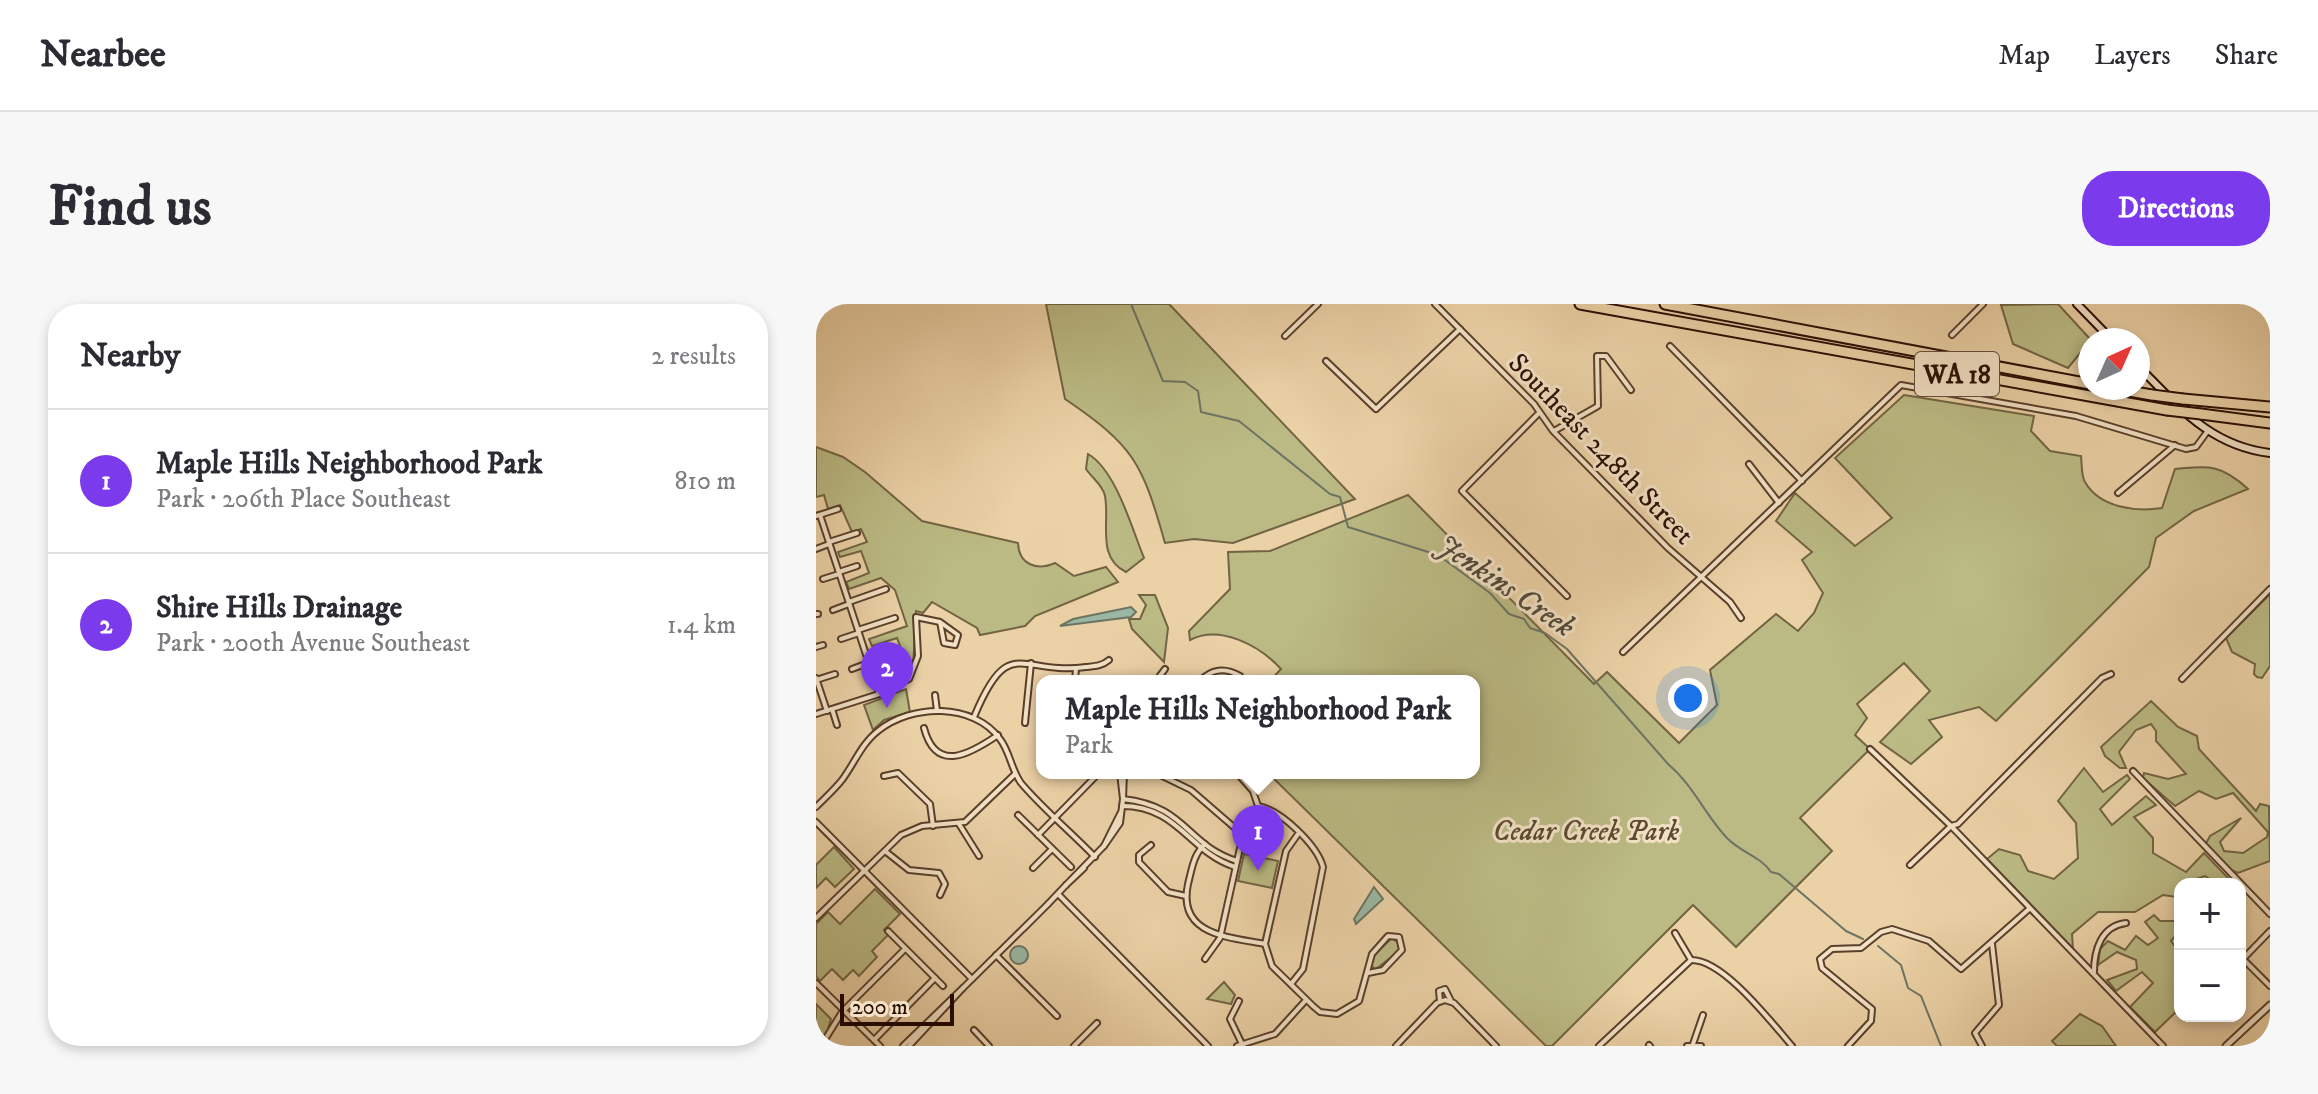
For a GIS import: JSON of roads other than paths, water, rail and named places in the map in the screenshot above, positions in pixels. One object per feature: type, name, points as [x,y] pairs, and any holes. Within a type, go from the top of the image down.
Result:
[{"type":"highway","name":"WA 18","points":[[1580,304],[2167,410],[2270,423]]},
{"type":"highway","name":"WA 18","points":[[1665,304],[2078,382]]},
{"type":"highway","points":[[2150,395],[2270,407]]},
{"type":"main road","points":[[2077,304],[2100,328]]},
{"type":"main road","points":[[2150,377],[2207,432],[2235,447],[2270,453]]},
{"type":"street","points":[[1285,336],[1318,304]]},
{"type":"street","name":"Southeast 248th Street","points":[[1435,304],[1534,404],[1538,414],[1553,431],[1701,579],[1730,602],[1741,618]]},
{"type":"street","points":[[1952,335],[1983,304]]},
{"type":"street","points":[[1326,361],[1376,409],[1460,329]]},
{"type":"street","points":[[1670,346],[1802,481]]},
{"type":"street","points":[[1553,431],[1598,406],[1597,356],[1606,356],[1631,390]]},
{"type":"street","points":[[1623,652],[1901,385],[2076,416],[2193,448],[2207,432]]},
{"type":"street","points":[[1538,414],[1462,491],[1567,596]]},
{"type":"street","points":[[2118,493],[2175,445]]},
{"type":"street","points":[[1749,464],[1779,503]]},
{"type":"street","points":[[838,509],[818,515],[879,694]]},
{"type":"street","points":[[816,549],[857,533]]},
{"type":"street","points":[[823,579],[857,566]]},
{"type":"street","points":[[833,610],[886,589]]},
{"type":"street","points":[[2182,679],[2270,589]]},
{"type":"street","points":[[816,714],[900,685],[914,671],[918,656],[916,617],[940,622],[958,635],[957,643],[946,645],[940,622]]},
{"type":"street","points":[[841,639],[895,618]]},
{"type":"street","points":[[816,647],[823,645]]},
{"type":"street","points":[[852,669],[898,650]]},
{"type":"street","points":[[974,717],[989,683],[1001,670],[1014,664],[1076,668],[1103,665],[1109,660]]},
{"type":"street","points":[[1025,723],[1031,663]]},
{"type":"street","points":[[1075,675],[1076,668]]},
{"type":"street","points":[[1160,675],[1165,669]]},
{"type":"street","points":[[1207,675],[1213,670],[1231,671],[1238,675]]},
{"type":"street","points":[[835,674],[816,679],[837,725]]},
{"type":"street","points":[[1910,865],[1951,826],[1958,824],[2102,678],[2111,674]]},
{"type":"street","points":[[935,695],[937,711]]},
{"type":"street","points":[[816,807],[880,729],[900,718],[937,711],[974,717],[998,735],[1015,774],[1095,857]]},
{"type":"street","points":[[924,728],[934,749],[954,758],[969,754],[998,735]]},
{"type":"street","points":[[1870,749],[1951,826],[2163,1046]]},
{"type":"street","points":[[2133,771],[2270,914]]},
{"type":"street","points":[[884,776],[898,773],[918,792],[931,807],[933,826]]},
{"type":"street","points":[[816,918],[907,831],[959,824],[1015,774]]},
{"type":"street","points":[[1038,835],[1089,779]]},
{"type":"street","points":[[906,1046],[1104,846],[1121,809],[1122,779]]},
{"type":"street","points":[[1168,779],[1191,790],[1243,835]]},
{"type":"street","points":[[1205,959],[1221,935],[1243,835],[1258,806],[1253,791],[1242,779]]},
{"type":"street","points":[[1123,799],[1144,801],[1165,809],[1219,862],[1236,864]]},
{"type":"street","points":[[1258,806],[1272,809],[1298,834],[1321,860],[1324,874],[1303,969],[1291,984]]},
{"type":"street","points":[[1121,809],[1147,808],[1167,817],[1203,846]]},
{"type":"street","points":[[1018,815],[1071,867]]},
{"type":"street","points":[[816,822],[972,979]]},
{"type":"street","points":[[959,824],[979,856]]},
{"type":"street","points":[[1298,834],[1286,851],[1265,944],[1272,966],[1306,1000],[1327,1014],[1345,1012],[1359,1001],[1374,950],[1388,936],[1399,937],[1403,947],[1399,954],[1383,970],[1368,973]]},
{"type":"street","points":[[1151,845],[1139,855],[1139,862],[1168,892],[1186,896]]},
{"type":"street","points":[[1203,846],[1194,857],[1186,896],[1189,914],[1206,930],[1265,944]]},
{"type":"street","points":[[1033,868],[1052,849]]},
{"type":"street","points":[[885,851],[909,870],[939,873],[945,884],[940,895]]},
{"type":"street","points":[[1058,894],[1208,1046]]},
{"type":"street","points":[[1848,1046],[1867,1026],[1872,1009],[1822,968],[1820,959],[1827,952],[1838,948],[1861,948],[1886,930],[1929,941],[1961,969],[2029,909]]},
{"type":"street","points":[[2094,974],[2099,941],[2115,926],[2126,923]]},
{"type":"street","points":[[888,931],[943,986]]},
{"type":"street","points":[[2246,953],[2270,931]]},
{"type":"street","points":[[1675,933],[1691,960],[1714,965],[1792,1046]]},
{"type":"street","points":[[1982,1046],[1975,1032],[1997,1010],[2000,1000],[1992,944]]},
{"type":"street","points":[[821,1046],[843,1010],[905,949]]},
{"type":"street","points":[[996,955],[1057,1016]]},
{"type":"street","points":[[1599,1046],[1691,960]]},
{"type":"street","points":[[2246,963],[2270,986]]},
{"type":"street","points":[[874,1040],[935,978]]},
{"type":"street","points":[[816,983],[880,1046]]},
{"type":"street","points":[[1396,1046],[1445,1001],[1449,991],[1443,989],[1438,993],[1445,1001],[1496,1046]]},
{"type":"street","points":[[1239,1001],[1230,1019],[1240,1045],[1275,1034],[1306,1000]]},
{"type":"street","points":[[2229,1045],[2270,1005]]},
{"type":"street","points":[[1693,1044],[1703,1015]]},
{"type":"street","points":[[1074,1046],[1097,1023]]},
{"type":"street","points":[[974,1030],[989,1046]]},
{"type":"street","points":[[1401,1041],[1406,1046]]},
{"type":"street","points":[[1687,1046],[1701,1046]]},
{"type":"waterway","name":"Jenkins Creek","points":[[1131,304],[1163,381],[1185,382],[1198,391],[1201,412],[1239,421],[1330,494],[1340,497],[1348,527],[1438,555],[1490,593],[1509,614],[1524,619],[1530,628],[1545,633],[1567,649],[1685,782],[1727,838],[1771,872],[1779,874],[1846,931],[1863,939]]},
{"type":"waterway","name":"Jenkins Creek","points":[[1878,946],[1901,965],[1908,988],[1921,996],[1941,1046]]},
{"type":"place","name":"Shire Hills Drainage","points":[[887,708]]},
{"type":"place","name":"Maple Hills Neighborhood Park","points":[[1258,871]]},
{"type":"park label","name":"Cedar Creek Park","points":[[1586,830]]}]
